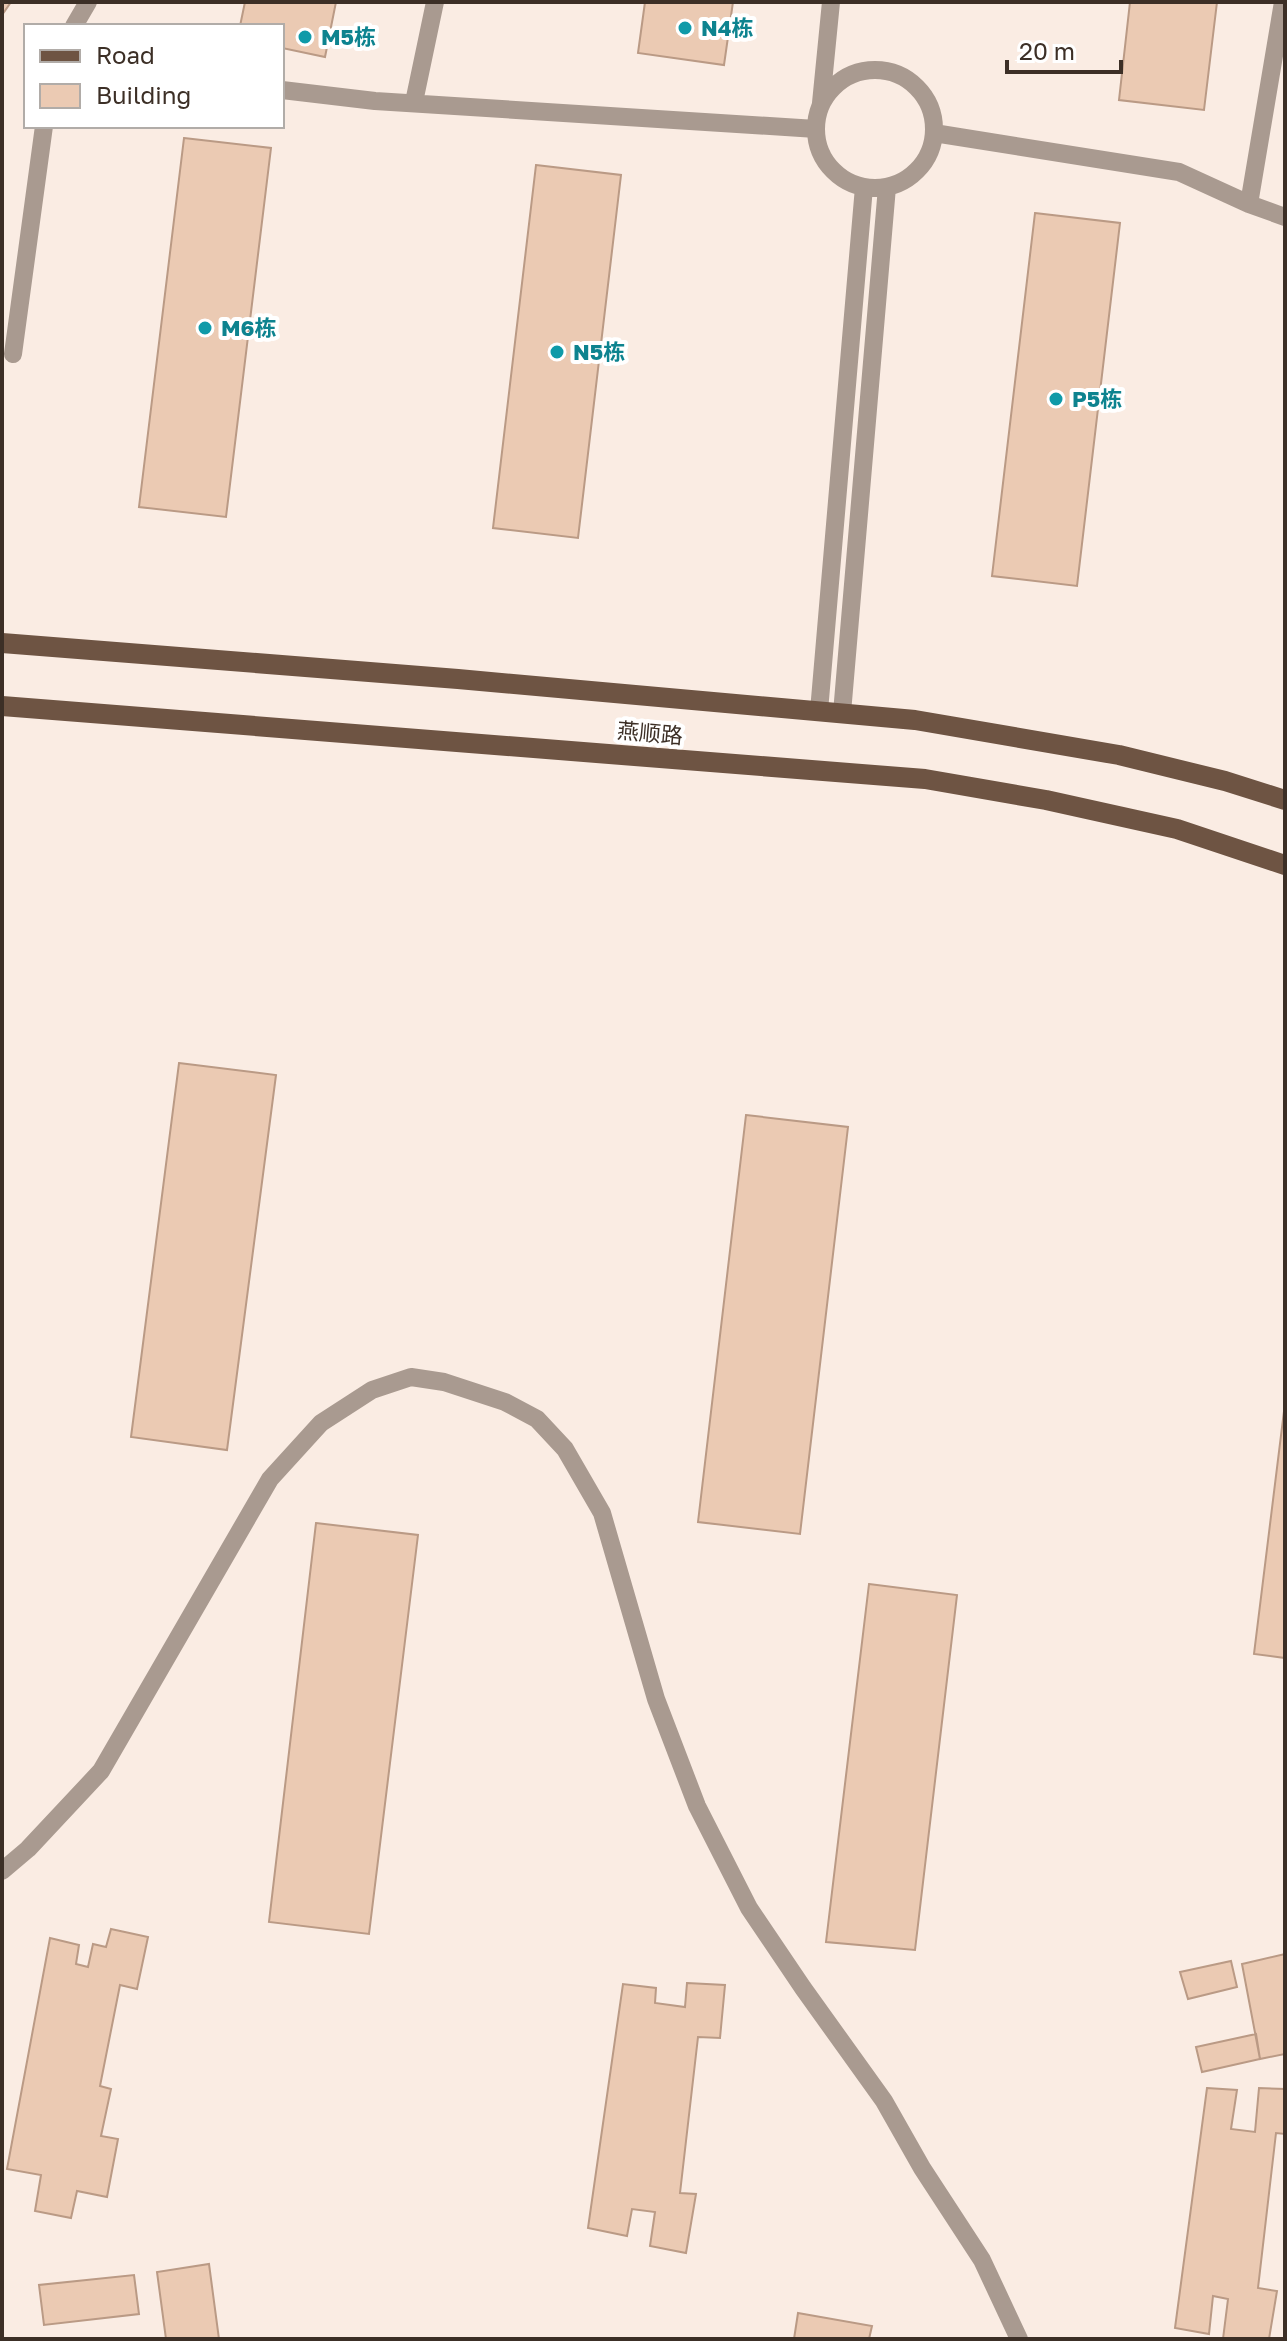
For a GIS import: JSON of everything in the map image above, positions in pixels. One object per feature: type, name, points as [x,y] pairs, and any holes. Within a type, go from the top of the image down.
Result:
[{"type":"main road","name":"燕顺路","points":[[2,643],[915,720],[1119,755],[1225,781],[1285,800]]},
{"type":"main road","name":"燕顺路","points":[[2,706],[925,779],[1046,800],[1177,829],[1285,865]]},
{"type":"lane","points":[[75,24],[88,2]]},
{"type":"lane","points":[[414,102],[435,2]]},
{"type":"lane","points":[[820,106],[833,87],[852,74],[875,69],[894,72],[908,79],[923,94],[933,117],[934,133],[925,162],[909,177],[887,187],[864,187],[842,179],[822,155],[816,129],[831,2]]},
{"type":"lane","points":[[1249,204],[1283,2]]},
{"type":"lane","points":[[284,90],[375,101],[816,129]]},
{"type":"lane","points":[[13,354],[44,128]]},
{"type":"lane","points":[[934,133],[1179,172],[1285,217]]},
{"type":"lane","points":[[819,711],[864,187]]},
{"type":"lane","points":[[842,713],[887,187]]},
{"type":"lane","points":[[2,1871],[28,1849],[101,1771],[270,1479],[321,1423],[372,1390],[411,1377],[444,1382],[505,1402],[537,1419],[565,1449],[602,1513],[656,1699],[697,1806],[749,1908],[884,2101],[922,2168],[982,2260],[1019,2339]]},
{"type":"building","points":[[2,2],[11,2],[2,15]]},
{"type":"building","name":"M5栋","points":[[245,2],[336,2],[325,57],[284,48],[284,24],[240,24]]},
{"type":"building","name":"N4栋","points":[[645,2],[733,2],[724,65],[638,53]]},
{"type":"building","points":[[1130,2],[1217,2],[1204,110],[1119,100]]},
{"type":"building","name":"M6栋","points":[[184,138],[271,148],[226,517],[139,507]]},
{"type":"building","name":"N5栋","points":[[536,165],[621,175],[578,538],[493,528]]},
{"type":"building","name":"P5栋","points":[[1035,213],[1120,223],[1077,586],[992,576]]},
{"type":"building","points":[[179,1063],[276,1075],[227,1450],[131,1437]]},
{"type":"building","points":[[746,1115],[848,1127],[800,1534],[698,1522]]},
{"type":"building","points":[[1285,1403],[1285,1658],[1254,1654]]},
{"type":"building","points":[[316,1523],[418,1535],[369,1934],[269,1922]]},
{"type":"building","points":[[869,1584],[957,1595],[915,1950],[826,1942]]},
{"type":"building","points":[[111,1929],[148,1937],[137,1989],[120,1985],[100,2086],[111,2089],[101,2136],[118,2139],[107,2197],[77,2191],[71,2218],[35,2211],[41,2175],[7,2169],[50,1938],[79,1945],[76,1964],[88,1967],[93,1944],[106,1947]]},
{"type":"building","points":[[1285,1954],[1285,2054],[1260,2059],[1242,1964]]},
{"type":"building","points":[[1231,1961],[1237,1987],[1188,1999],[1180,1972]]},
{"type":"building","points":[[687,1983],[725,1985],[720,2038],[698,2037],[680,2193],[696,2194],[686,2253],[650,2246],[655,2212],[632,2209],[627,2236],[588,2228],[623,1984],[656,1988],[655,2003],[685,2007]]},
{"type":"building","points":[[1256,2034],[1260,2059],[1202,2072],[1196,2047]]},
{"type":"building","points":[[1207,2088],[1237,2090],[1231,2129],[1255,2132],[1259,2088],[1285,2089],[1285,2134],[1276,2133],[1258,2288],[1277,2291],[1269,2339],[1223,2339],[1228,2299],[1213,2296],[1209,2334],[1175,2328]]},
{"type":"building","points":[[209,2264],[219,2339],[166,2339],[157,2272]]},
{"type":"building","points":[[134,2275],[139,2314],[44,2325],[39,2285]]},
{"type":"building","points":[[798,2313],[872,2326],[869,2339],[794,2339]]},
{"type":"place","name":"N4栋","points":[[685,28]]},
{"type":"place","name":"M5栋","points":[[305,37]]},
{"type":"place","name":"M6栋","points":[[205,328]]},
{"type":"place","name":"N5栋","points":[[557,352]]},
{"type":"place","name":"P5栋","points":[[1056,399]]}]
